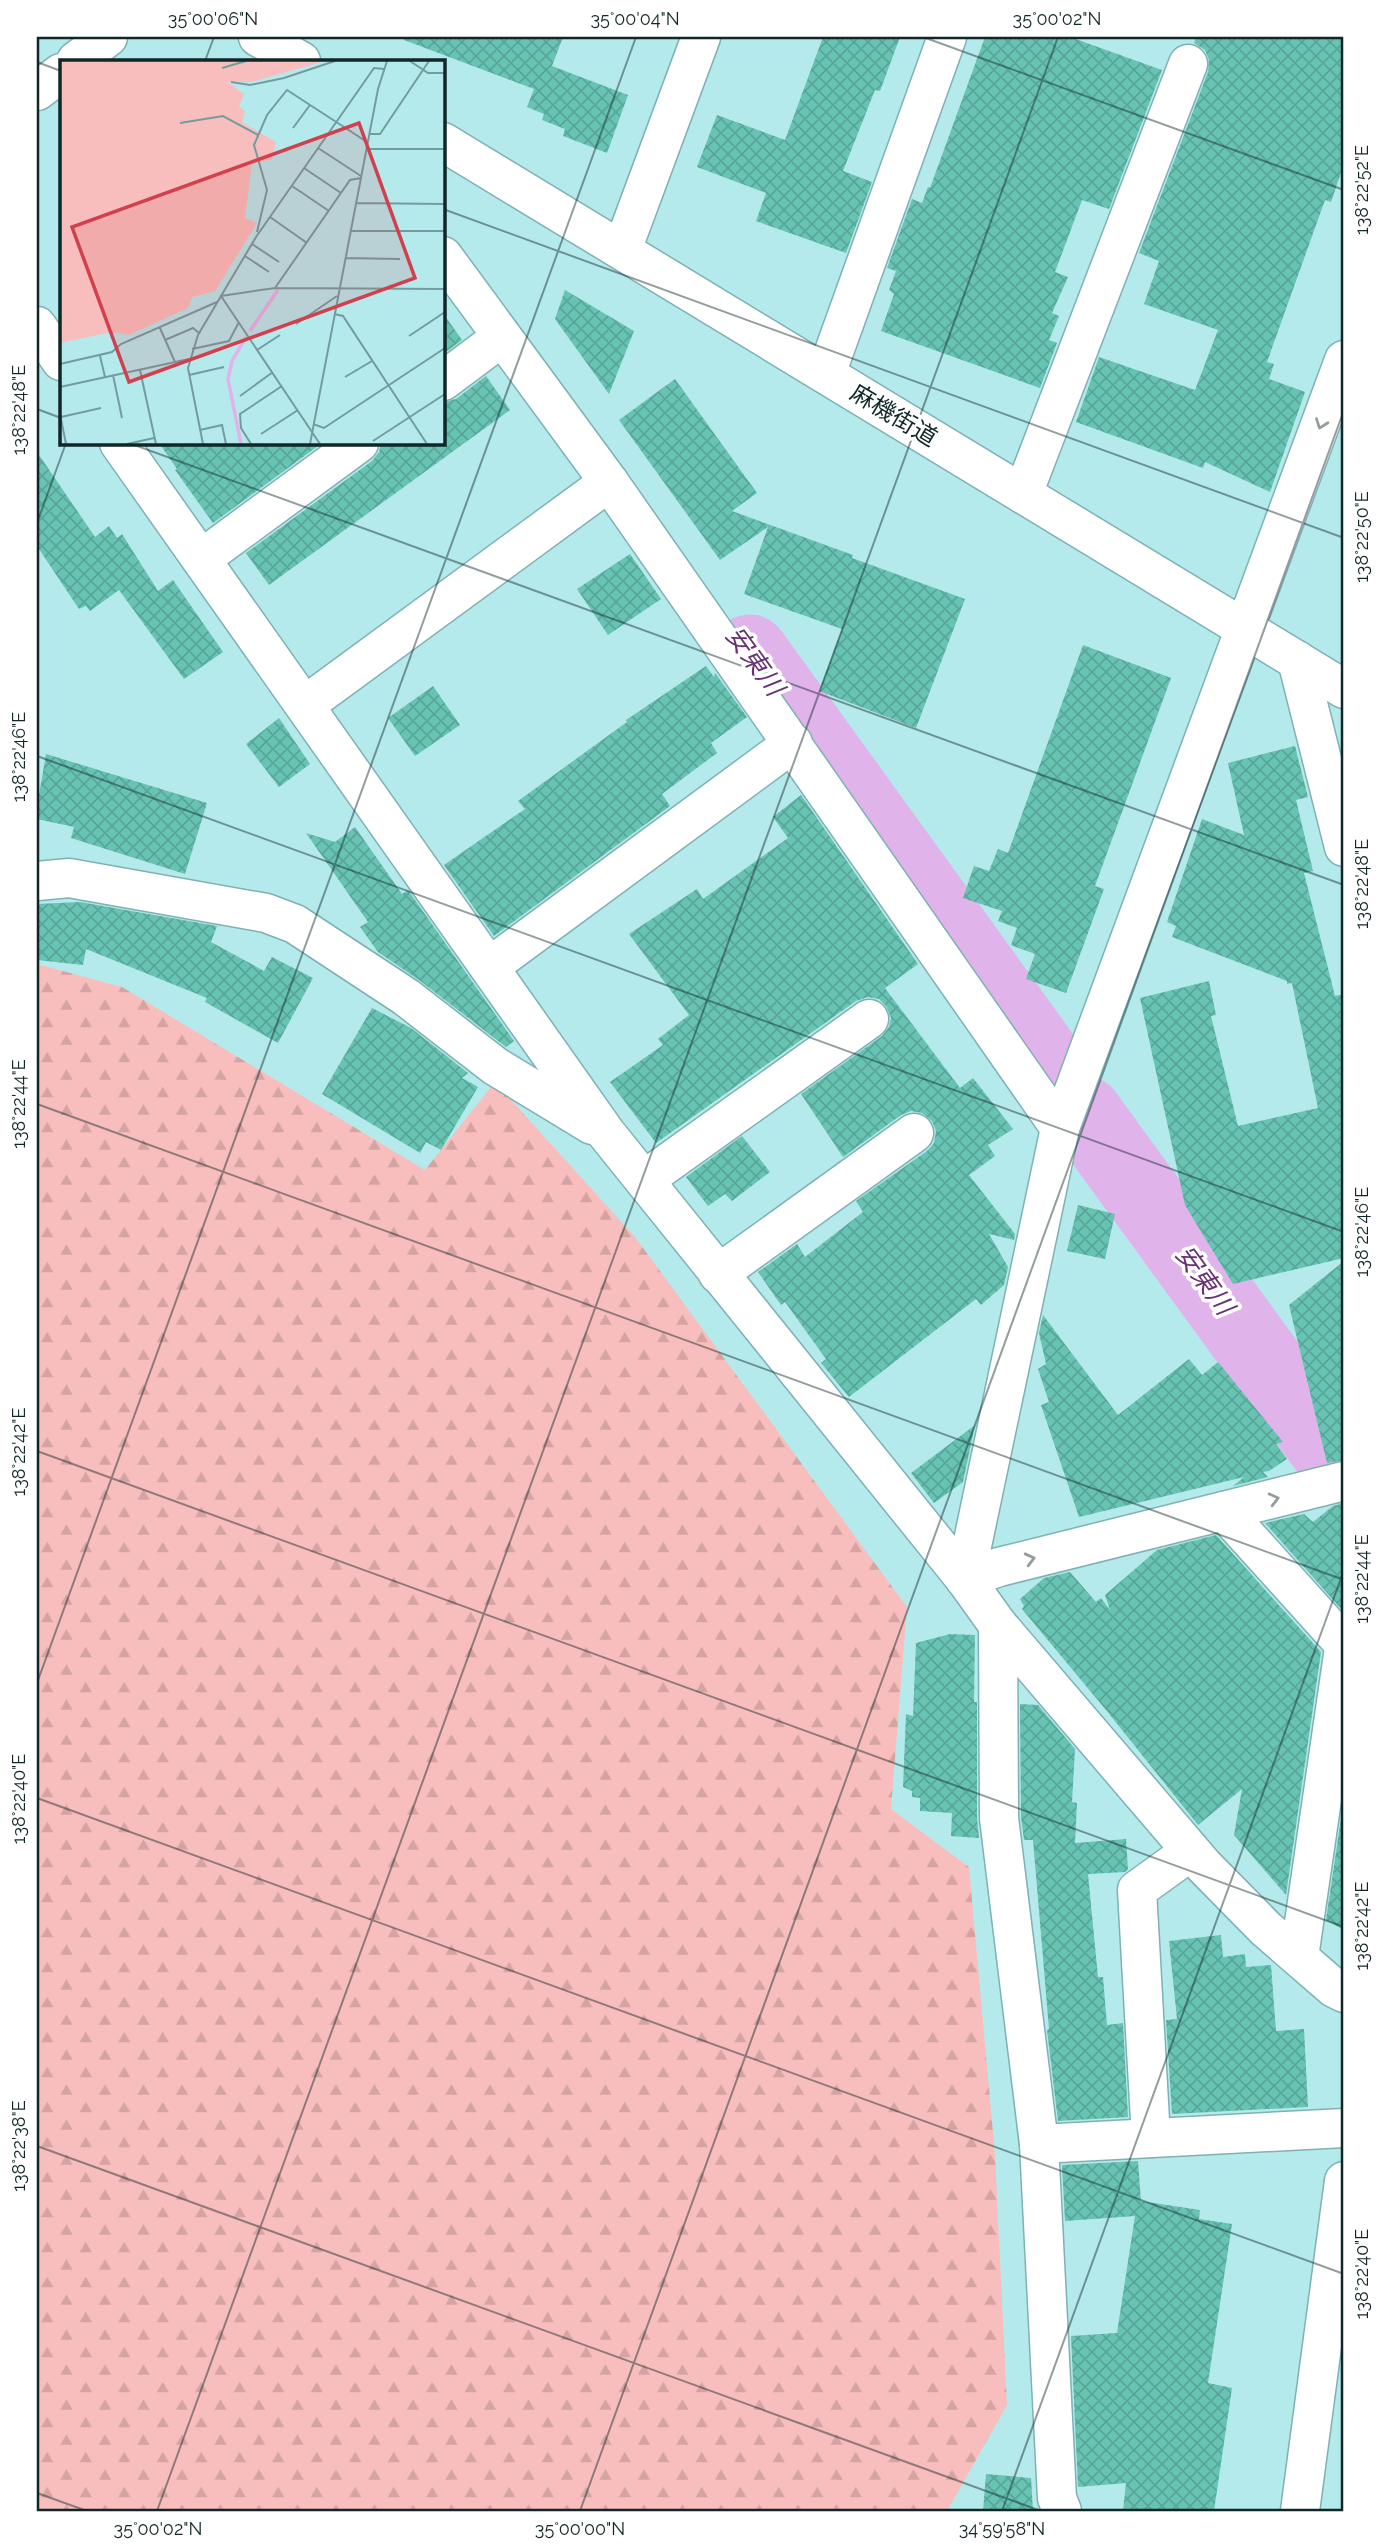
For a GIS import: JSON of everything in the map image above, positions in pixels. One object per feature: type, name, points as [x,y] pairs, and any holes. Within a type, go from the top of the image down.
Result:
[{"type":"street","points":[[77,60],[108,37]]},
{"type":"street","points":[[258,37],[299,60]]},
{"type":"street","points":[[622,250],[701,37]]},
{"type":"street","points":[[825,374],[947,37]]},
{"type":"street","points":[[1023,494],[1188,64]]},
{"type":"street","points":[[37,91],[60,74]]},
{"type":"street","name":"麻機街道","points":[[444,143],[1344,689]]},
{"type":"street","points":[[444,257],[609,482],[1060,1128]]},
{"type":"street","points":[[37,326],[60,360]]},
{"type":"street","points":[[444,379],[502,337]]},
{"type":"street","points":[[964,1579],[1060,1128],[1344,360]]},
{"type":"street","points":[[120,444],[606,1133],[998,1625],[1191,1851],[1266,1929],[1334,1988],[1344,1993]]},
{"type":"street","points":[[201,559],[358,444]]},
{"type":"street","points":[[304,705],[609,482]]},
{"type":"street","points":[[1297,660],[1344,847]]},
{"type":"street","points":[[489,967],[793,743]]},
{"type":"street","points":[[37,881],[69,878],[266,913],[295,924],[406,997],[495,1066],[606,1133]]},
{"type":"street","points":[[644,1180],[869,1019]]},
{"type":"street","points":[[718,1274],[914,1133]]},
{"type":"street","points":[[964,1579],[999,1567],[1344,1481]]},
{"type":"street","points":[[1224,1511],[1344,1646],[1299,1957]]},
{"type":"street","points":[[998,1625],[999,1818],[1039,2144],[1057,2498],[1062,2511]]},
{"type":"street","points":[[1152,2138],[1137,1890],[1191,1851]]},
{"type":"street","points":[[1039,2144],[1344,2128]]},
{"type":"street","points":[[1300,2511],[1328,2427],[1344,2181]]},
{"type":"green space","points":[[37,964],[122,987],[425,1170],[495,1082],[635,1237],[907,1607],[891,1809],[969,1867],[995,2155],[1007,2405],[947,2511],[37,2511]]},
{"type":"building","points":[[405,37],[563,37],[552,66],[628,95],[607,153],[563,136],[565,129],[542,120],[544,114],[527,107],[534,89],[404,40]]},
{"type":"building","points":[[823,37],[900,37],[880,91],[875,90],[843,171],[872,182],[846,253],[756,221],[766,193],[697,167],[717,115],[785,140]]},
{"type":"building","points":[[985,37],[1070,37],[1162,70],[1109,209],[1082,200],[1055,272],[1068,277],[1052,313],[1059,316],[1049,340],[1057,343],[1040,388],[881,331],[894,294],[889,290],[896,271],[887,268],[912,199],[922,203],[928,187],[930,188]]},
{"type":"building","points":[[1196,37],[1344,37],[1344,164],[1331,202],[1325,200],[1267,362],[1274,364],[1269,379],[1305,392],[1270,492],[1205,462],[1203,468],[1076,422],[1099,357],[1195,390],[1218,330],[1144,304],[1159,261],[1139,253],[1208,72],[1209,60],[1205,50],[1194,43]]},
{"type":"building","points":[[565,290],[634,331],[609,394],[555,319]]},
{"type":"building","points":[[444,314],[462,340],[444,353]]},
{"type":"building","points":[[486,376],[510,410],[269,585],[246,553],[372,461],[381,444],[444,444],[444,402],[456,399]]},
{"type":"building","points":[[675,379],[757,493],[732,511],[965,599],[916,728],[819,691],[842,629],[744,594],[768,527],[720,560],[619,420]]},
{"type":"building","points":[[160,444],[321,444],[213,523],[175,470],[177,469]]},
{"type":"building","points":[[37,452],[95,537],[109,526],[117,538],[122,534],[158,591],[173,580],[223,652],[184,679],[119,590],[90,611],[86,606],[79,609],[37,546]]},
{"type":"building","points":[[630,554],[661,599],[608,635],[577,589]]},
{"type":"building","points":[[1083,645],[1171,678],[1095,886],[1104,889],[1066,993],[1026,979],[1035,954],[1011,945],[1017,928],[998,921],[1002,911],[963,898],[974,866],[989,871],[998,849],[1008,853]]},
{"type":"building","points":[[706,666],[714,677],[715,673],[747,717],[711,743],[717,753],[662,794],[670,806],[494,936],[444,865],[525,809],[518,801],[627,722],[626,720]]},
{"type":"building","points":[[433,686],[460,725],[415,756],[388,718]]},
{"type":"building","points":[[279,718],[310,764],[279,787],[246,744]]},
{"type":"building","points":[[1295,746],[1308,797],[1296,800],[1313,871],[1304,873],[1335,996],[1344,994],[1344,1258],[1233,1284],[1185,1205],[1140,998],[1209,981],[1216,1015],[1211,1016],[1238,1126],[1318,1108],[1292,983],[1287,984],[1287,981],[1172,937],[1176,926],[1167,922],[1202,819],[1244,835],[1228,763]]},
{"type":"building","points":[[46,754],[207,803],[185,874],[71,838],[74,827],[37,819]]},
{"type":"building","points":[[801,795],[918,964],[885,988],[960,1088],[973,1078],[1013,1129],[988,1145],[995,1156],[969,1175],[1015,1234],[1014,1240],[989,1234],[1008,1267],[1004,1285],[981,1305],[976,1299],[849,1397],[821,1363],[826,1359],[785,1302],[781,1305],[758,1272],[797,1244],[805,1257],[863,1212],[856,1201],[927,1151],[934,1143],[936,1131],[932,1121],[922,1113],[911,1111],[901,1115],[843,1157],[801,1094],[882,1036],[889,1027],[891,1018],[886,1006],[879,999],[868,997],[856,1001],[656,1143],[610,1082],[663,1045],[658,1039],[689,1015],[629,934],[697,889],[703,899],[788,838],[773,817]]},
{"type":"building","points":[[355,827],[402,894],[408,890],[514,1041],[506,1047],[378,952],[360,927],[368,922],[306,833],[335,842]]},
{"type":"building","points":[[80,902],[217,926],[211,942],[264,971],[272,957],[313,978],[278,1043],[205,1002],[207,998],[86,949],[83,965],[37,960],[37,904]]},
{"type":"building","points":[[372,1008],[411,1028],[468,1073],[462,1078],[478,1087],[441,1150],[426,1142],[420,1153],[322,1094]]},
{"type":"building","points":[[742,1136],[770,1172],[732,1201],[725,1194],[708,1206],[686,1177]]},
{"type":"building","points":[[1078,1205],[1115,1214],[1105,1259],[1067,1251]]},
{"type":"building","points":[[1344,1261],[1344,1460],[1327,1463],[1289,1305]]},
{"type":"building","points":[[1043,1315],[1118,1415],[1189,1359],[1202,1375],[1218,1362],[1283,1442],[1276,1444],[1287,1459],[1263,1472],[1268,1477],[1233,1486],[1244,1477],[1079,1517],[1041,1405],[1049,1402],[1038,1369],[1046,1364],[1039,1333]]},
{"type":"building","points":[[975,1425],[963,1482],[934,1503],[911,1473]]},
{"type":"building","points":[[1344,1503],[1344,1612],[1265,1523],[1304,1514],[1313,1522],[1333,1506]]},
{"type":"building","points":[[1216,1535],[1321,1652],[1286,1895],[1234,1835],[1242,1789],[1198,1825],[1022,1609],[1024,1606],[1020,1599],[1044,1578],[1070,1572],[1096,1602],[1101,1598],[1110,1610],[1105,1595],[1157,1550]]},
{"type":"building","points":[[950,1634],[975,1635],[974,1702],[977,1702],[979,1838],[951,1836],[952,1813],[920,1811],[920,1798],[912,1797],[912,1791],[903,1787],[906,1714],[913,1716],[916,1643]]},
{"type":"building","points":[[1020,1704],[1038,1705],[1075,1749],[1072,1802],[1077,1803],[1075,1843],[1126,1839],[1128,1869],[1125,1872],[1088,1874],[1098,1977],[1103,1977],[1107,2025],[1123,2023],[1128,2117],[1058,2121],[1047,2030],[1033,1840],[1024,1840],[1021,1817]]},
{"type":"building","points":[[1344,1798],[1344,1930],[1326,1920]]},
{"type":"building","points":[[1221,1935],[1223,1957],[1245,1954],[1246,1967],[1271,1965],[1276,2031],[1304,2029],[1308,2107],[1172,2114],[1166,2020],[1177,2019],[1169,1941]]},
{"type":"building","points":[[1138,2161],[1141,2201],[1200,2210],[1199,2219],[1232,2224],[1208,2383],[1232,2388],[1214,2511],[1123,2511],[1126,2483],[1078,2487],[1071,2336],[1117,2333],[1135,2216],[1065,2221],[1062,2165]]},
{"type":"building","points":[[986,2474],[1031,2478],[1033,2511],[983,2511]]},
{"type":"waterway","name":"安東川","points":[[750,653],[1053,1072]]},
{"type":"waterway","name":"安東川","points":[[1084,1114],[1326,1446]]}]
